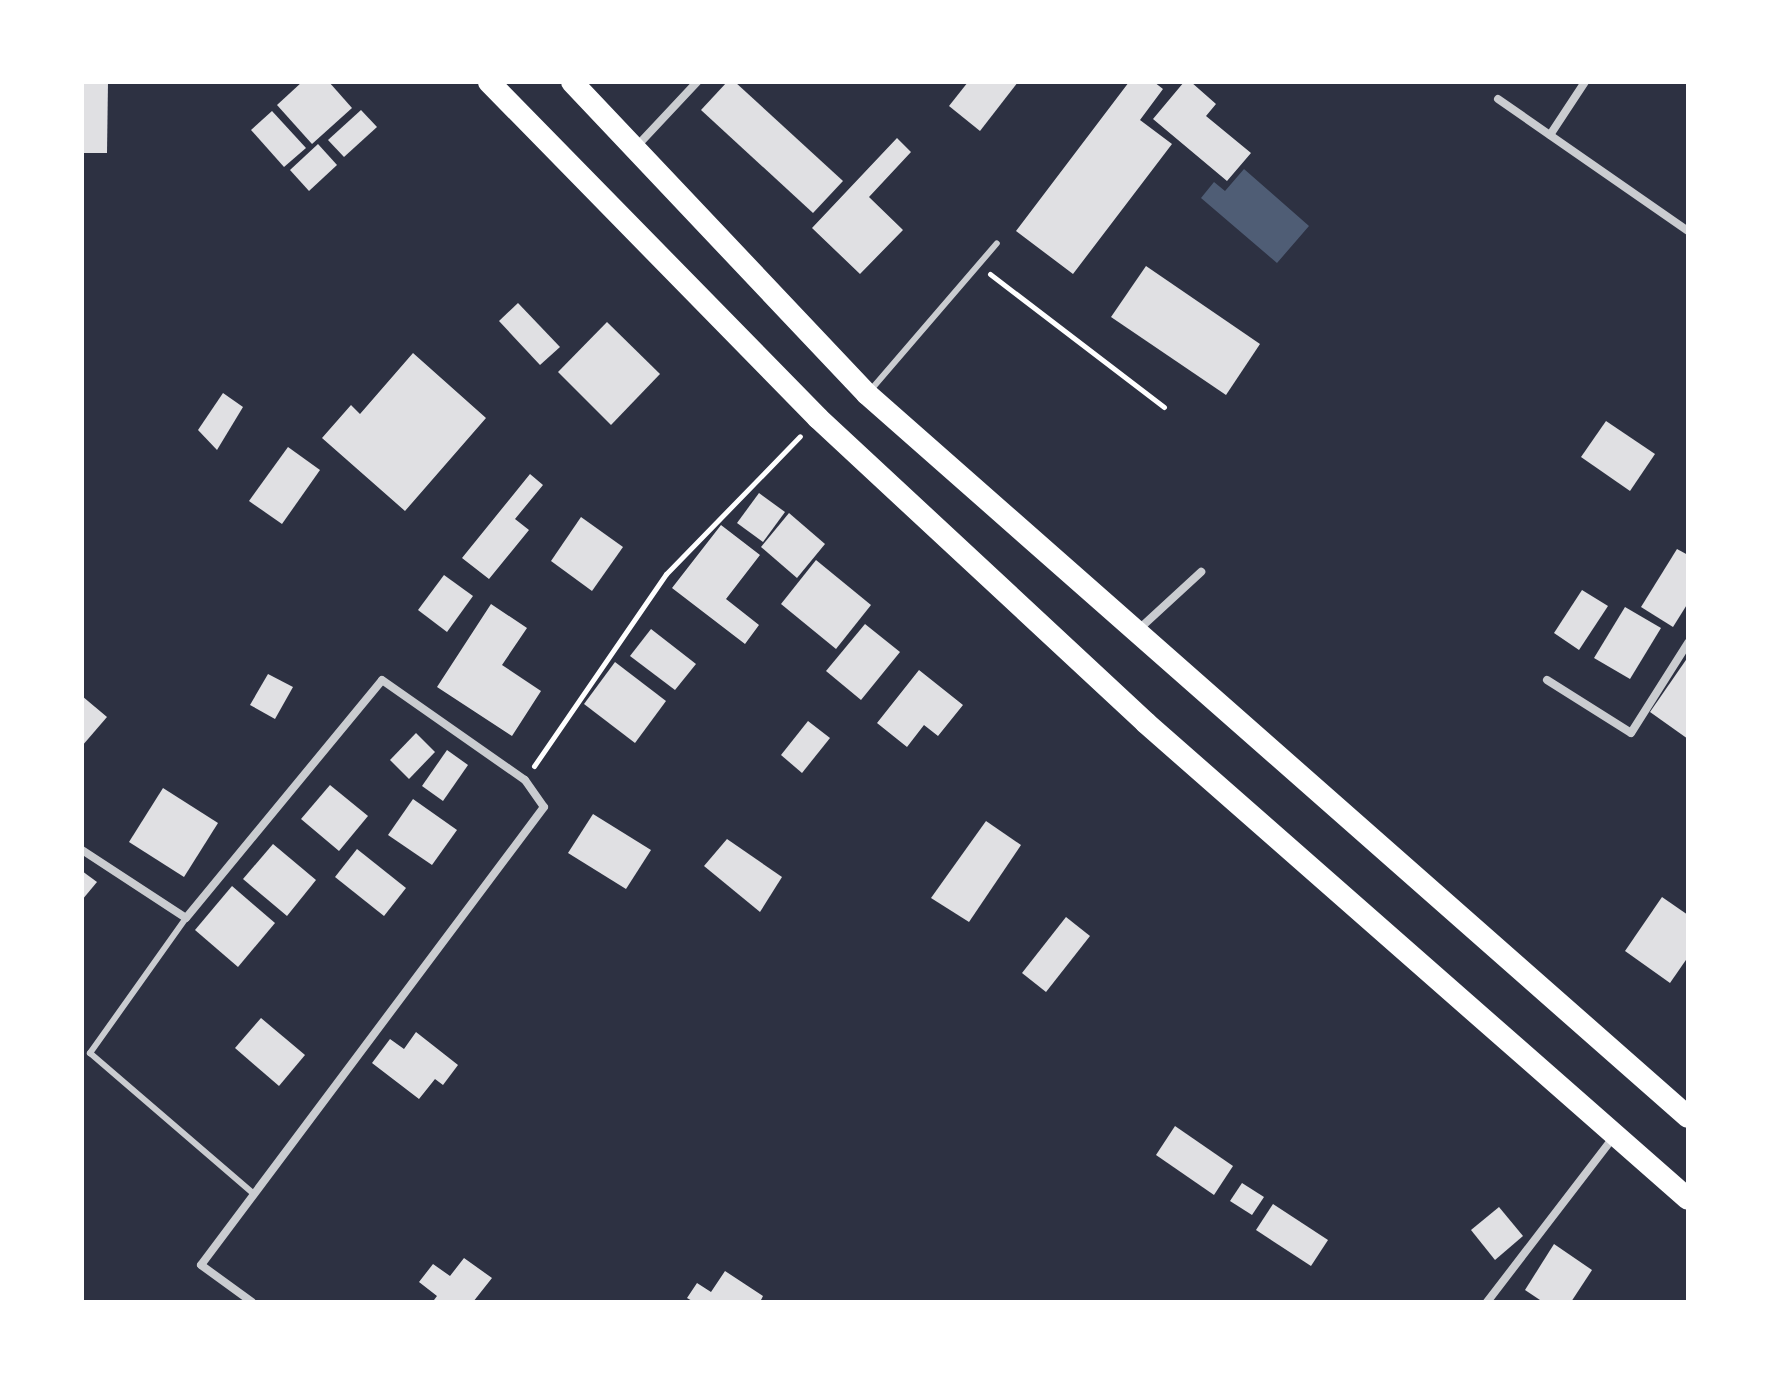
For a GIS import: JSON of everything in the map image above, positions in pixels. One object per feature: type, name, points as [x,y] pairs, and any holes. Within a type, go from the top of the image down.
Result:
[{"type":"highway","points":[[489,82],[818,418],[1146,723],[1688,1199]]},
{"type":"highway","points":[[572,82],[867,394],[1688,1117]]},
{"type":"street","points":[[635,148],[697,82]]},
{"type":"street","points":[[1550,135],[1585,82]]},
{"type":"street","points":[[1498,99],[1688,231]]},
{"type":"street","points":[[1138,631],[1201,572]]},
{"type":"street","points":[[1547,680],[1631,733],[1688,643]]},
{"type":"street","points":[[82,850],[186,918],[382,680],[525,780],[544,807],[201,1265],[252,1302]]},
{"type":"street","points":[[1487,1302],[1615,1135]]},
{"type":"lane","points":[[867,394],[997,243]]},
{"type":"lane","points":[[186,918],[90,1053],[254,1194]]},
{"type":"path","points":[[978,265],[1164,407]]},
{"type":"path","points":[[525,780],[666,574],[818,418]]},
{"type":"water","points":[[1244,169],[1309,226],[1277,263],[1201,198],[1214,182],[1225,191]]},
{"type":"building","points":[[82,82],[108,82],[107,153],[82,153]]},
{"type":"building","points":[[302,82],[329,82],[352,108],[312,144],[277,105]]},
{"type":"building","points":[[727,82],[735,82],[843,181],[813,213],[701,110]]},
{"type":"building","points":[[968,82],[1018,82],[980,131],[949,106]]},
{"type":"building","points":[[1129,82],[1154,82],[1163,89],[1140,120],[1172,144],[1073,274],[1016,231]]},
{"type":"building","points":[[1184,82],[1191,82],[1216,104],[1206,116],[1251,153],[1227,181],[1153,119]]},
{"type":"building","points":[[361,110],[377,127],[344,157],[328,140]]},
{"type":"building","points":[[272,111],[306,148],[284,167],[251,130]]},
{"type":"building","points":[[897,138],[911,152],[869,197],[903,230],[860,274],[812,228]]},
{"type":"building","points":[[318,144],[337,165],[309,191],[290,170]]},
{"type":"building","points":[[1146,266],[1260,344],[1226,395],[1111,317]]},
{"type":"building","points":[[518,303],[560,347],[540,365],[499,321]]},
{"type":"building","points":[[607,322],[660,374],[611,425],[558,372]]},
{"type":"building","points":[[413,353],[486,418],[405,511],[322,438],[351,405],[360,414]]},
{"type":"building","points":[[223,393],[243,407],[217,450],[198,430]]},
{"type":"building","points":[[1606,421],[1655,454],[1630,491],[1581,457]]},
{"type":"building","points":[[288,447],[320,470],[282,524],[249,501]]},
{"type":"building","points":[[530,474],[543,485],[515,519],[529,530],[489,579],[462,558]]},
{"type":"building","points":[[759,493],[785,512],[763,542],[737,523]]},
{"type":"building","points":[[789,513],[825,544],[797,578],[761,547]]},
{"type":"building","points":[[581,517],[623,547],[592,591],[551,561]]},
{"type":"building","points":[[721,525],[760,555],[726,599],[759,625],[745,644],[672,588]]},
{"type":"building","points":[[1677,549],[1688,555],[1688,603],[1673,627],[1641,607]]},
{"type":"building","points":[[816,560],[871,605],[836,649],[781,604]]},
{"type":"building","points":[[444,575],[473,596],[447,632],[418,610]]},
{"type":"building","points":[[1582,590],[1608,606],[1579,650],[1554,633]]},
{"type":"building","points":[[491,604],[527,628],[502,665],[541,691],[512,736],[437,687]]},
{"type":"building","points":[[1625,607],[1661,628],[1630,679],[1594,658]]},
{"type":"building","points":[[865,624],[900,652],[861,700],[826,671]]},
{"type":"building","points":[[651,629],[696,664],[675,690],[630,656]]},
{"type":"building","points":[[1688,657],[1688,739],[1650,712]]},
{"type":"building","points":[[615,662],[666,701],[635,743],[584,704]]},
{"type":"building","points":[[919,670],[963,705],[938,736],[924,725],[907,747],[877,723]]},
{"type":"building","points":[[268,674],[293,687],[275,719],[250,705]]},
{"type":"building","points":[[82,696],[107,717],[82,746]]},
{"type":"building","points":[[808,721],[830,738],[802,773],[781,755]]},
{"type":"building","points":[[416,733],[435,752],[409,779],[390,760]]},
{"type":"building","points":[[447,750],[468,765],[443,801],[422,786]]},
{"type":"building","points":[[330,785],[368,816],[339,851],[301,819]]},
{"type":"building","points":[[163,788],[218,823],[184,877],[129,842]]},
{"type":"building","points":[[413,799],[457,830],[432,865],[388,835]]},
{"type":"building","points":[[593,814],[651,850],[626,889],[568,853]]},
{"type":"building","points":[[986,821],[1021,845],[969,922],[931,898]]},
{"type":"building","points":[[727,839],[782,877],[760,912],[704,866]]},
{"type":"building","points":[[273,844],[316,880],[287,916],[243,879]]},
{"type":"building","points":[[357,849],[406,888],[384,916],[335,877]]},
{"type":"building","points":[[82,871],[97,882],[82,900]]},
{"type":"building","points":[[232,886],[275,923],[238,967],[195,930]]},
{"type":"building","points":[[1662,897],[1688,915],[1688,957],[1670,983],[1625,951]]},
{"type":"building","points":[[1066,917],[1090,936],[1046,992],[1022,973]]},
{"type":"building","points":[[261,1018],[305,1055],[279,1086],[235,1048]]},
{"type":"building","points":[[416,1032],[458,1065],[443,1085],[435,1079],[419,1099],[372,1063],[390,1039],[404,1049]]},
{"type":"building","points":[[1175,1126],[1233,1166],[1214,1195],[1156,1155]]},
{"type":"building","points":[[1242,1183],[1264,1197],[1252,1215],[1230,1201]]},
{"type":"building","points":[[1273,1204],[1328,1240],[1311,1266],[1256,1230]]},
{"type":"building","points":[[1499,1207],[1523,1236],[1495,1260],[1471,1230]]},
{"type":"building","points":[[1554,1244],[1592,1270],[1571,1302],[1543,1302],[1525,1290]]},
{"type":"building","points":[[464,1258],[492,1278],[473,1302],[437,1302],[434,1300],[437,1296],[419,1282],[433,1264],[450,1276]]},
{"type":"building","points":[[725,1271],[763,1296],[760,1302],[694,1302],[687,1298],[697,1283],[711,1292]]}]
